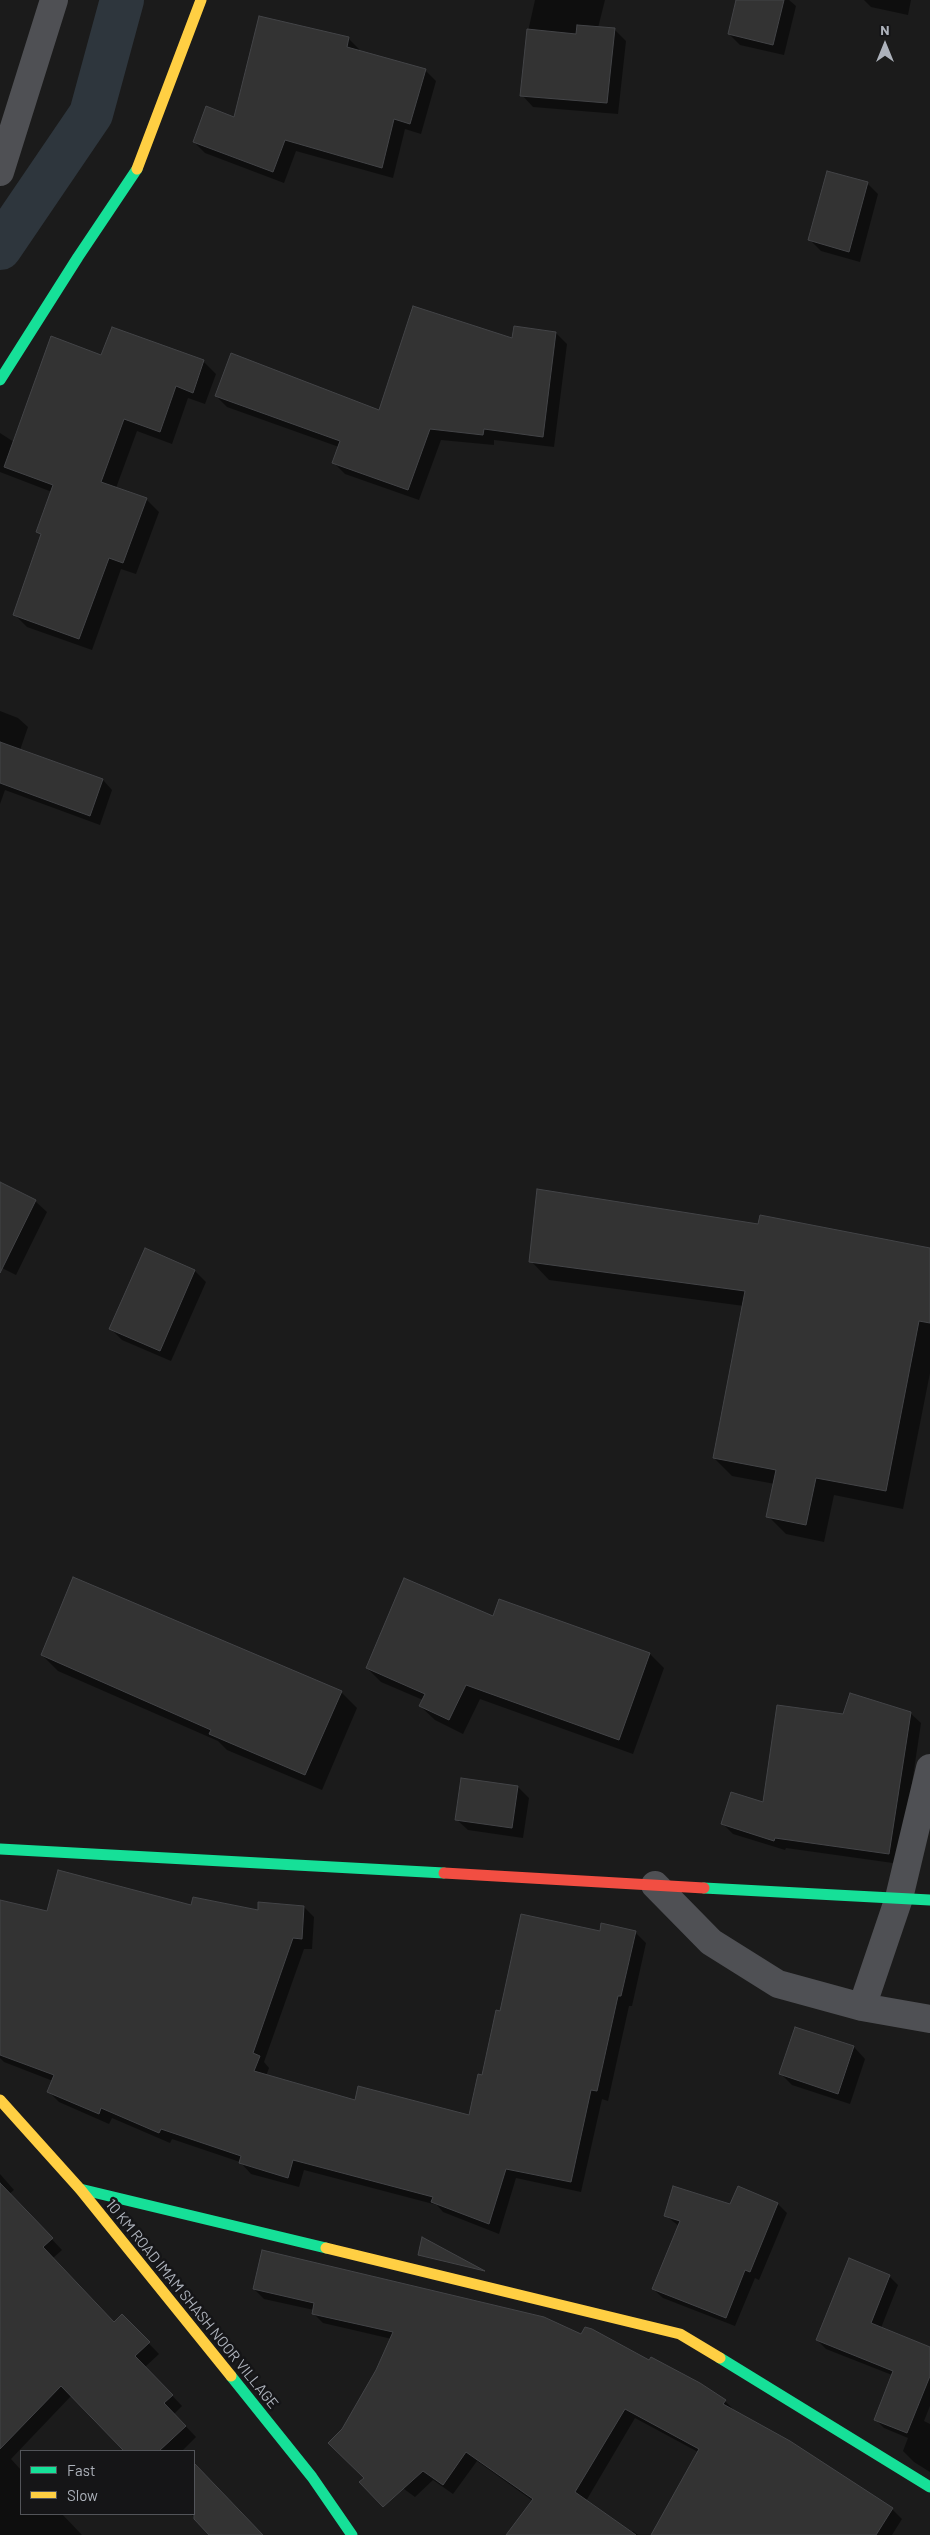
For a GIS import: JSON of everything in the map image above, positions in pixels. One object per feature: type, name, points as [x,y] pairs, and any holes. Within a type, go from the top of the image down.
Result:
[{"type":"street","points":[[0,172],[54,0]]},
{"type":"street","points":[[0,380],[78,256],[139,167],[200,0]]},
{"type":"street","points":[[862,2008],[899,1898],[930,1768]]},
{"type":"street","points":[[0,1849],[930,1900]]},
{"type":"street","points":[[655,1885],[711,1942],[778,1984],[862,2008],[930,2019]]},
{"type":"street","name":"10 KM ROAD IMAM SHASH NOOR VILLAGE","points":[[0,2100],[80,2189],[312,2477],[352,2535]]},
{"type":"street","points":[[80,2189],[680,2334],[930,2487]]},
{"type":"building","points":[[736,0],[784,0],[773,45],[728,34]]},
{"type":"building","points":[[259,16],[349,37],[347,47],[426,69],[410,124],[394,119],[382,168],[285,140],[273,172],[193,142],[206,106],[234,117]]},
{"type":"building","points":[[577,25],[615,28],[607,103],[520,96],[527,29],[576,34]]},
{"type":"building","points":[[827,171],[868,182],[849,252],[808,240]]},
{"type":"building","points":[[413,306],[512,338],[514,326],[556,332],[543,437],[484,429],[483,435],[430,429],[408,490],[332,463],[340,441],[215,396],[231,353],[379,410]]},
{"type":"building","points":[[112,327],[204,360],[193,393],[176,386],[160,432],[124,419],[101,482],[147,498],[123,563],[109,558],[79,639],[13,615],[41,534],[36,532],[53,485],[4,467],[51,336],[101,355]]},
{"type":"building","points":[[0,742],[103,779],[90,816],[0,783]]},
{"type":"building","points":[[0,1182],[36,1200],[0,1273]]},
{"type":"building","points":[[537,1189],[758,1224],[760,1215],[930,1248],[930,1323],[919,1321],[886,1491],[816,1478],[806,1525],[766,1517],[776,1470],[713,1458],[745,1291],[529,1262]]},
{"type":"building","points":[[145,1248],[195,1270],[160,1351],[109,1329]]},
{"type":"building","points":[[73,1577],[342,1691],[305,1775],[209,1734],[211,1730],[41,1655]]},
{"type":"building","points":[[404,1578],[493,1616],[499,1599],[650,1653],[619,1740],[466,1685],[449,1720],[419,1706],[425,1694],[366,1668]]},
{"type":"building","points":[[850,1693],[911,1712],[889,1854],[775,1838],[774,1841],[721,1824],[731,1792],[763,1802],[777,1705],[843,1714]]},
{"type":"building","points":[[461,1778],[518,1786],[512,1828],[455,1820]]},
{"type":"building","points":[[58,1870],[191,1905],[193,1897],[258,1910],[258,1902],[304,1906],[302,1939],[293,1938],[253,2053],[260,2056],[254,2071],[355,2100],[358,2086],[469,2115],[478,2074],[482,2075],[496,2010],[500,2011],[521,1914],[600,1931],[601,1923],[636,1931],[621,1996],[618,1996],[597,2091],[591,2090],[571,2182],[506,2169],[489,2224],[431,2202],[433,2197],[293,2160],[288,2178],[239,2163],[241,2156],[161,2129],[159,2133],[101,2108],[99,2114],[47,2092],[54,2075],[0,2055],[0,1900],[47,1911]]},
{"type":"building","points":[[795,2027],[854,2046],[838,2094],[779,2074]]},
{"type":"building","points":[[0,2183],[53,2238],[43,2247],[114,2322],[122,2314],[150,2342],[135,2356],[173,2395],[164,2403],[186,2426],[160,2450],[123,2450],[61,2386],[0,2449]]},
{"type":"building","points":[[673,2186],[730,2204],[738,2186],[778,2203],[750,2272],[745,2270],[726,2318],[652,2289],[680,2221],[664,2216]]},
{"type":"building","points":[[422,2237],[485,2271],[418,2255]]},
{"type":"building","points":[[262,2250],[544,2317],[581,2334],[585,2327],[592,2329],[649,2360],[651,2357],[700,2383],[726,2400],[723,2404],[790,2441],[893,2508],[876,2535],[651,2535],[699,2449],[625,2409],[575,2492],[636,2535],[506,2535],[533,2499],[466,2452],[443,2485],[423,2471],[383,2507],[359,2482],[364,2478],[328,2443],[342,2429],[376,2370],[393,2332],[312,2314],[314,2303],[253,2289]]},
{"type":"building","points":[[849,2258],[890,2275],[871,2323],[930,2347],[930,2376],[907,2433],[874,2420],[893,2371],[816,2340]]},
{"type":"building","points":[[195,2464],[263,2535],[209,2535],[194,2519]]},
{"type":"waterway","points":[[0,248],[91,114],[122,0]]},
{"type":"traffic: fast","points":[[0,380],[78,257],[137,169]]},
{"type":"traffic: fast","points":[[0,1849],[444,1873]]},
{"type":"traffic: fast","points":[[704,1888],[930,1900]]},
{"type":"traffic: fast","points":[[80,2189],[326,2248]]},
{"type":"traffic: fast","points":[[720,2358],[930,2487]]},
{"type":"traffic: fast","points":[[231,2376],[312,2477],[352,2535]]},
{"type":"traffic: slow","points":[[137,169],[201,0]]},
{"type":"traffic: slow","points":[[0,2100],[80,2189],[231,2376]]},
{"type":"traffic: slow","points":[[326,2248],[680,2334],[720,2358]]},
{"type":"traffic: jam","points":[[444,1873],[704,1888]]}]
